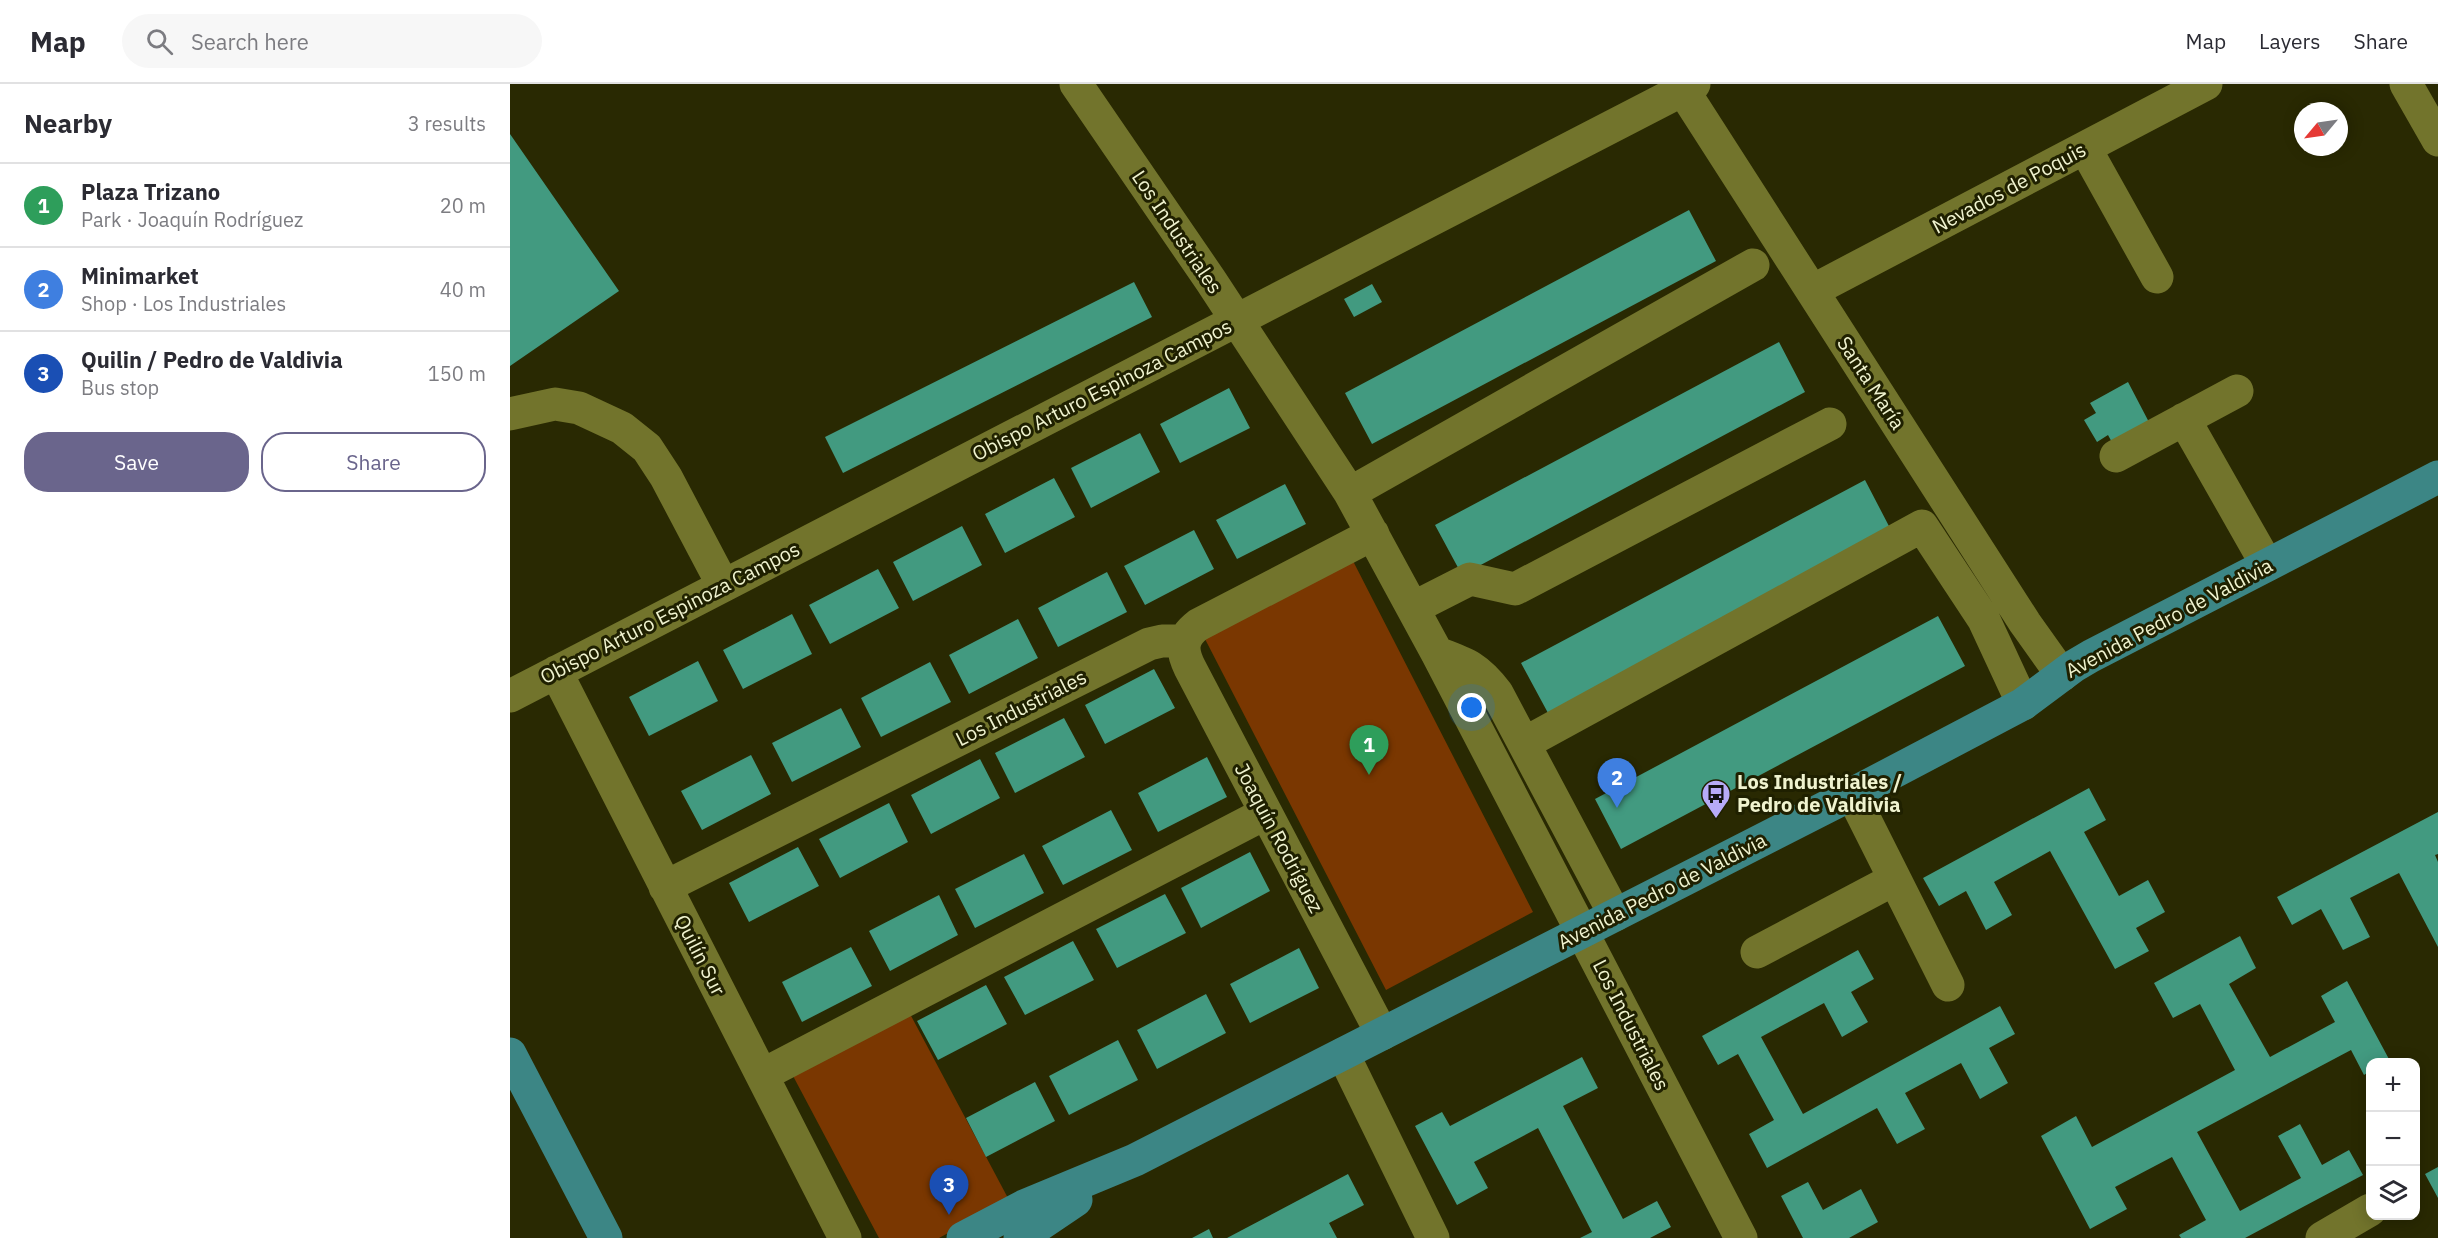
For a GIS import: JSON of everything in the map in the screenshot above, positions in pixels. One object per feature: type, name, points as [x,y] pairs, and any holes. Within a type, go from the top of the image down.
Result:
[{"type":"main road","name":"Avenida Pedro de Valdivia","points":[[963,1238],[1011,1232],[1024,1206],[1135,1160],[1852,794],[2022,704],[2091,656],[2438,477]]},
{"type":"main road","points":[[510,1054],[606,1238]]},
{"type":"street","name":"Los Industriales","points":[[1076,84],[1237,321],[1350,493],[1413,608],[1742,1238]]},
{"type":"street","name":"Nevados de Poquis","points":[[1812,291],[2206,84]]},
{"type":"street","points":[[2406,84],[2438,140]]},
{"type":"street","name":"Obispo Arturo Espinoza Campos","points":[[512,690],[556,672],[1689,87]]},
{"type":"street","name":"Santa María","points":[[1689,87],[1812,291],[2025,623],[2062,675]]},
{"type":"street","points":[[2085,148],[2157,277]]},
{"type":"street","points":[[1350,493],[1753,265]]},
{"type":"street","points":[[2116,456],[2237,391]]},
{"type":"street","points":[[510,414],[555,404],[579,408],[622,428],[639,441],[647,448],[666,477],[723,585]]},
{"type":"street","points":[[2184,420],[2267,565]]},
{"type":"street","points":[[1413,608],[1470,579],[1515,590],[1830,424]]},
{"type":"street","points":[[1525,743],[1922,526],[1984,620],[2022,704]]},
{"type":"street","points":[[1184,641],[1189,632],[1198,625],[1373,534]]},
{"type":"street","name":"Los Industriales","points":[[665,887],[1149,644],[1162,640],[1184,641]]},
{"type":"street","name":"Joaquín Rodríguez","points":[[1184,641],[1183,651],[1190,668],[1382,1034]]},
{"type":"street","points":[[1437,654],[1470,665],[1486,678],[1497,693],[1615,915]]},
{"type":"street","name":"Quilín Sur","points":[[556,672],[845,1238]]},
{"type":"street","points":[[1852,794],[1948,986]]},
{"type":"street","points":[[762,1075],[1266,813]]},
{"type":"street","points":[[1757,952],[1893,880]]},
{"type":"street","points":[[1343,1054],[1433,1238]]},
{"type":"street","points":[[2322,1238],[2366,1212]]},
{"type":"shaded area","points":[[1353,561],[1533,912],[1386,990],[1205,639]]},
{"type":"shaded area","points":[[909,1012],[1009,1200],[939,1238],[879,1238],[792,1074]]},
{"type":"building","points":[[510,134],[619,291],[510,366]]},
{"type":"building","points":[[1689,210],[1716,261],[1372,444],[1345,393]]},
{"type":"building","points":[[1134,282],[1152,317],[843,473],[825,437]]},
{"type":"building","points":[[1372,284],[1382,302],[1354,317],[1344,299]]},
{"type":"building","points":[[1779,342],[1805,392],[1462,575],[1435,525]]},
{"type":"building","points":[[2128,382],[2151,426],[2114,446],[2108,435],[2097,442],[2084,420],[2096,413],[2090,403]]},
{"type":"building","points":[[1229,388],[1250,428],[1180,463],[1160,424]]},
{"type":"building","points":[[1140,433],[1160,472],[1091,508],[1071,468]]},
{"type":"building","points":[[1054,478],[1075,517],[1005,553],[985,514]]},
{"type":"building","points":[[1865,480],[1891,530],[1548,713],[1521,663]]},
{"type":"building","points":[[1285,484],[1306,524],[1237,559],[1216,520]]},
{"type":"building","points":[[962,526],[982,565],[913,601],[893,562]]},
{"type":"building","points":[[1194,530],[1214,569],[1145,605],[1124,566]]},
{"type":"building","points":[[878,569],[899,608],[830,644],[809,605]]},
{"type":"building","points":[[1107,572],[1127,612],[1058,647],[1038,608]]},
{"type":"building","points":[[792,614],[812,654],[743,689],[723,650]]},
{"type":"building","points":[[1938,616],[1965,666],[1621,849],[1595,799]]},
{"type":"building","points":[[1018,619],[1038,658],[969,694],[949,655]]},
{"type":"building","points":[[698,661],[718,701],[649,736],[629,697]]},
{"type":"building","points":[[930,662],[951,702],[881,737],[861,698]]},
{"type":"building","points":[[1154,669],[1175,708],[1105,744],[1085,705]]},
{"type":"building","points":[[841,708],[861,747],[792,782],[772,743]]},
{"type":"building","points":[[1064,718],[1085,757],[1015,793],[995,753]]},
{"type":"building","points":[[751,755],[771,794],[702,830],[681,791]]},
{"type":"building","points":[[1207,757],[1227,797],[1158,832],[1138,793]]},
{"type":"building","points":[[980,759],[1000,798],[931,834],[911,795]]},
{"type":"building","points":[[2089,788],[2106,820],[2084,832],[2119,896],[2148,880],[2165,912],[2136,928],[2149,951],[2115,969],[2050,851],[1994,882],[2012,915],[1986,930],[1966,891],[1939,906],[1923,878]]},
{"type":"building","points":[[889,803],[908,842],[840,878],[819,839]]},
{"type":"building","points":[[1111,810],[1132,850],[1063,885],[1042,846]]},
{"type":"building","points":[[2438,812],[2438,854],[2435,855],[2438,862],[2438,947],[2399,873],[2350,898],[2370,937],[2343,950],[2321,909],[2292,925],[2277,897]]},
{"type":"building","points":[[798,847],[819,886],[749,922],[729,883]]},
{"type":"building","points":[[1250,852],[1270,891],[1201,928],[1181,888]]},
{"type":"building","points":[[1024,854],[1044,893],[975,928],[955,889]]},
{"type":"building","points":[[1165,894],[1186,933],[1117,968],[1096,929]]},
{"type":"building","points":[[939,895],[958,935],[890,971],[869,931]]},
{"type":"building","points":[[2240,936],[2256,968],[2229,984],[2270,1057],[2335,1022],[2321,996],[2347,981],[2388,1058],[2366,1058],[2366,1074],[2364,1075],[2351,1050],[2197,1132],[2240,1211],[2301,1178],[2278,1136],[2300,1124],[2322,1165],[2349,1150],[2363,1175],[2245,1238],[2181,1238],[2179,1235],[2206,1220],[2172,1157],[2115,1187],[2127,1209],[2090,1229],[2041,1136],[2076,1116],[2092,1147],[2235,1070],[2200,1004],[2173,1018],[2154,983]]},
{"type":"building","points":[[1073,941],[1094,980],[1025,1015],[1004,977]]},
{"type":"building","points":[[851,947],[872,986],[802,1022],[782,982]]},
{"type":"building","points":[[1299,948],[1319,988],[1250,1023],[1230,984]]},
{"type":"building","points":[[1858,950],[1874,979],[1851,992],[1868,1022],[1842,1037],[1824,1003],[1761,1037],[1803,1114],[2000,1006],[2015,1034],[1989,1048],[2008,1083],[1980,1099],[1961,1063],[1905,1093],[1925,1129],[1897,1144],[1877,1108],[1767,1168],[1749,1134],[1774,1120],[1738,1054],[1718,1065],[1702,1036]]},
{"type":"building","points":[[986,985],[1007,1024],[938,1060],[917,1021]]},
{"type":"building","points":[[1206,994],[1226,1033],[1157,1069],[1137,1030]]},
{"type":"building","points":[[1118,1040],[1138,1080],[1069,1115],[1049,1076]]},
{"type":"building","points":[[1582,1057],[1598,1088],[1563,1106],[1623,1219],[1657,1201],[1671,1227],[1650,1238],[1580,1238],[1592,1232],[1538,1128],[1474,1162],[1488,1188],[1457,1205],[1415,1126],[1442,1112],[1450,1126]]},
{"type":"building","points":[[1035,1082],[1055,1121],[986,1157],[966,1118]]},
{"type":"building","points":[[2438,1167],[2438,1198],[2425,1174]]},
{"type":"building","points":[[1348,1174],[1364,1205],[1329,1223],[1337,1238],[1227,1238]]},
{"type":"building","points":[[1808,1182],[1823,1210],[1861,1189],[1878,1222],[1849,1238],[1803,1238],[1781,1196]]},
{"type":"building","points":[[1209,1229],[1213,1238],[1192,1238]]},
{"type":"place","name":"Plaza Trizano","points":[[1369,775]]},
{"type":"place","name":"Minimarket","points":[[1617,808]]},
{"type":"place","name":"Los Industriales / Pedro de Valdivia","points":[[1716,820]]},
{"type":"place","name":"Quilin / Pedro de Valdivia","points":[[949,1215]]}]
